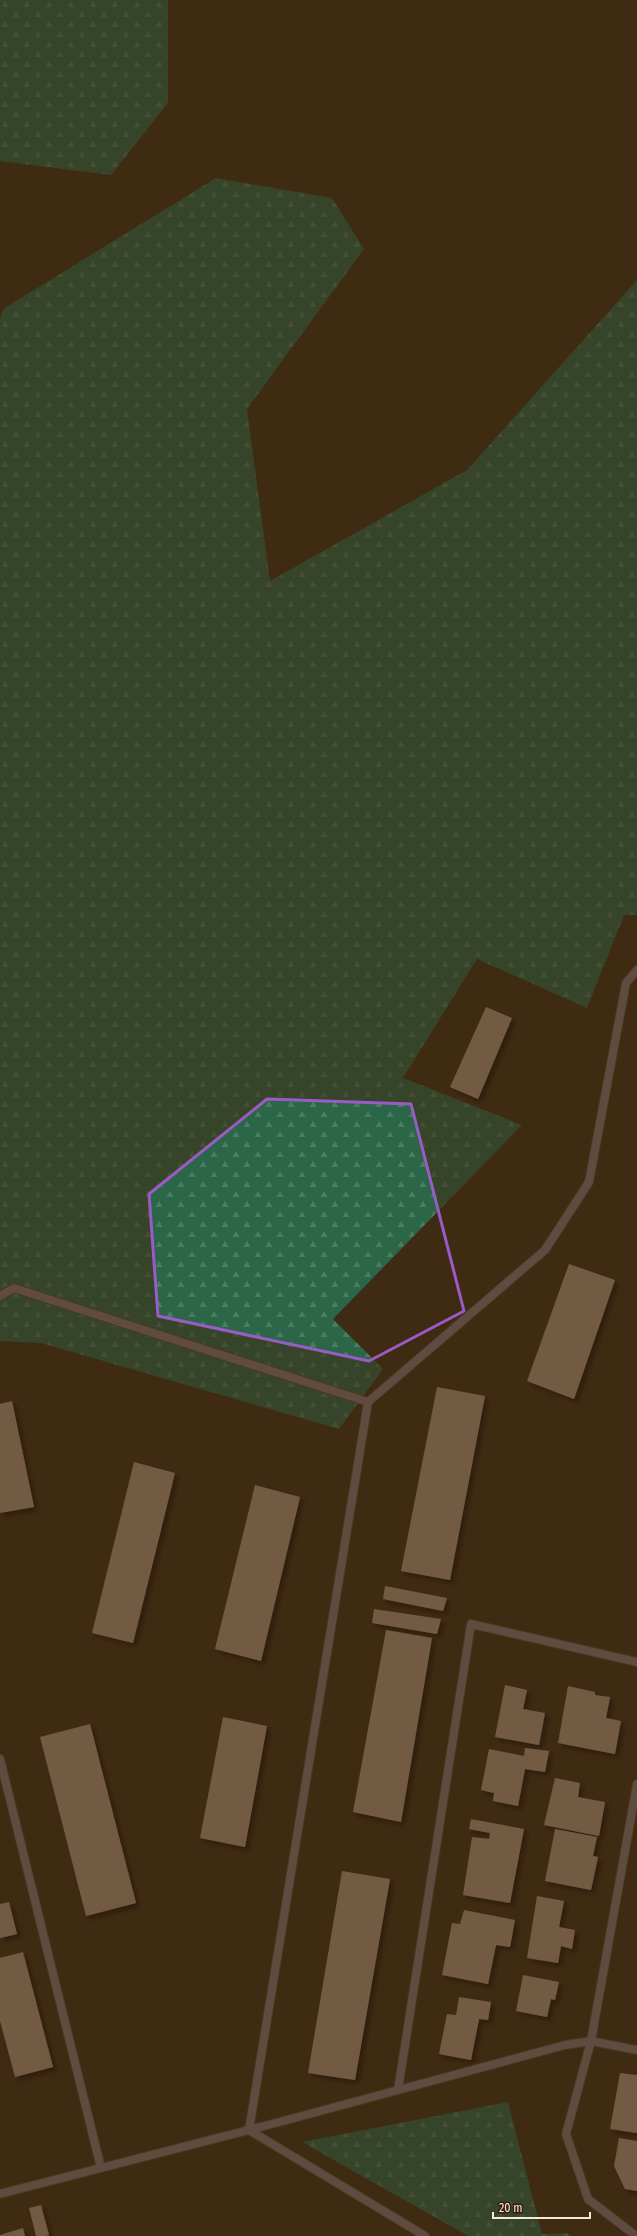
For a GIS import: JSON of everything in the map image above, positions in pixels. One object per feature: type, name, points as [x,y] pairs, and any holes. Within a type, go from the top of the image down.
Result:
[{"type":"street","points":[[249,2130],[368,1402],[545,1250],[589,1182],[626,983],[637,970]]},
{"type":"street","points":[[0,1296],[14,1288],[368,1402]]},
{"type":"street","points":[[398,2090],[471,1624],[637,1662]]},
{"type":"street","points":[[0,1759],[101,2168]]},
{"type":"street","points":[[636,2236],[588,2199],[566,2134],[591,2041],[637,1784]]},
{"type":"street","points":[[0,2194],[249,2130],[564,2045],[591,2041],[637,2050]]},
{"type":"street","points":[[249,2130],[425,2236]]},
{"type":"highlighted area","points":[[267,1099],[411,1104],[464,1311],[369,1361],[158,1316],[149,1194]]},
{"type":"green space","points":[[0,0],[168,0],[168,103],[111,175],[0,161]]},
{"type":"green space","points":[[216,178],[332,198],[364,249],[247,409],[270,581],[467,470],[637,280],[637,915],[624,915],[587,1008],[477,959],[403,1078],[522,1125],[333,1319],[383,1369],[339,1429],[41,1343],[0,1341],[0,319],[3,309]]},
{"type":"green space","points":[[508,2102],[542,2234],[568,2233],[570,2236],[468,2236],[302,2142]]},
{"type":"building","points":[[486,1007],[512,1018],[478,1099],[450,1087]]},
{"type":"building","points":[[569,1264],[615,1280],[574,1399],[527,1381]]},
{"type":"building","points":[[437,1387],[485,1396],[450,1580],[401,1571]]},
{"type":"building","points":[[12,1401],[34,1507],[0,1513],[0,1404]]},
{"type":"building","points":[[134,1462],[175,1473],[133,1643],[92,1633]]},
{"type":"building","points":[[255,1485],[300,1497],[261,1661],[215,1649]]},
{"type":"building","points":[[385,1586],[447,1598],[443,1611],[383,1599]]},
{"type":"building","points":[[374,1609],[441,1619],[437,1634],[372,1623]]},
{"type":"building","points":[[386,1630],[432,1638],[401,1822],[353,1812]]},
{"type":"building","points":[[505,1685],[527,1690],[523,1709],[545,1713],[539,1745],[495,1737]]},
{"type":"building","points":[[568,1686],[595,1692],[595,1695],[610,1697],[606,1718],[621,1721],[615,1754],[558,1743]]},
{"type":"building","points":[[223,1717],[267,1726],[245,1847],[200,1838]]},
{"type":"building","points":[[90,1724],[136,1903],[86,1916],[40,1737]]},
{"type":"building","points":[[525,1748],[549,1751],[545,1772],[525,1769],[518,1806],[493,1801],[494,1793],[481,1790],[489,1749],[524,1756]]},
{"type":"building","points":[[555,1778],[580,1783],[578,1797],[605,1802],[599,1836],[544,1825]]},
{"type":"building","points":[[471,1819],[524,1829],[510,1903],[463,1895],[472,1837],[489,1839],[490,1833],[469,1829]]},
{"type":"building","points":[[555,1829],[597,1837],[593,1856],[598,1857],[591,1890],[545,1881]]},
{"type":"building","points":[[342,1871],[390,1879],[355,2080],[308,2073]]},
{"type":"building","points":[[537,1896],[564,1901],[559,1927],[575,1930],[572,1949],[561,1946],[558,1963],[527,1958]]},
{"type":"building","points":[[9,1902],[17,1934],[0,1938],[0,1904]]},
{"type":"building","points":[[464,1910],[515,1920],[510,1947],[496,1945],[488,1984],[442,1975],[452,1923],[460,1924]]},
{"type":"building","points":[[23,1952],[53,2067],[15,2077],[0,2021],[0,1958]]},
{"type":"building","points":[[523,1975],[559,1982],[555,2000],[551,1999],[547,2017],[516,2011]]},
{"type":"building","points":[[459,1997],[491,2002],[488,2020],[479,2019],[471,2060],[439,2054],[447,2014],[456,2015]]},
{"type":"building","points":[[620,2073],[637,2075],[637,2133],[610,2129]]},
{"type":"building","points":[[619,2138],[637,2141],[637,2191],[625,2189],[614,2166]]},
{"type":"building","points":[[41,2205],[49,2235],[36,2236],[29,2208]]},
{"type":"building","points":[[23,2228],[25,2236],[0,2236],[0,2235]]}]
